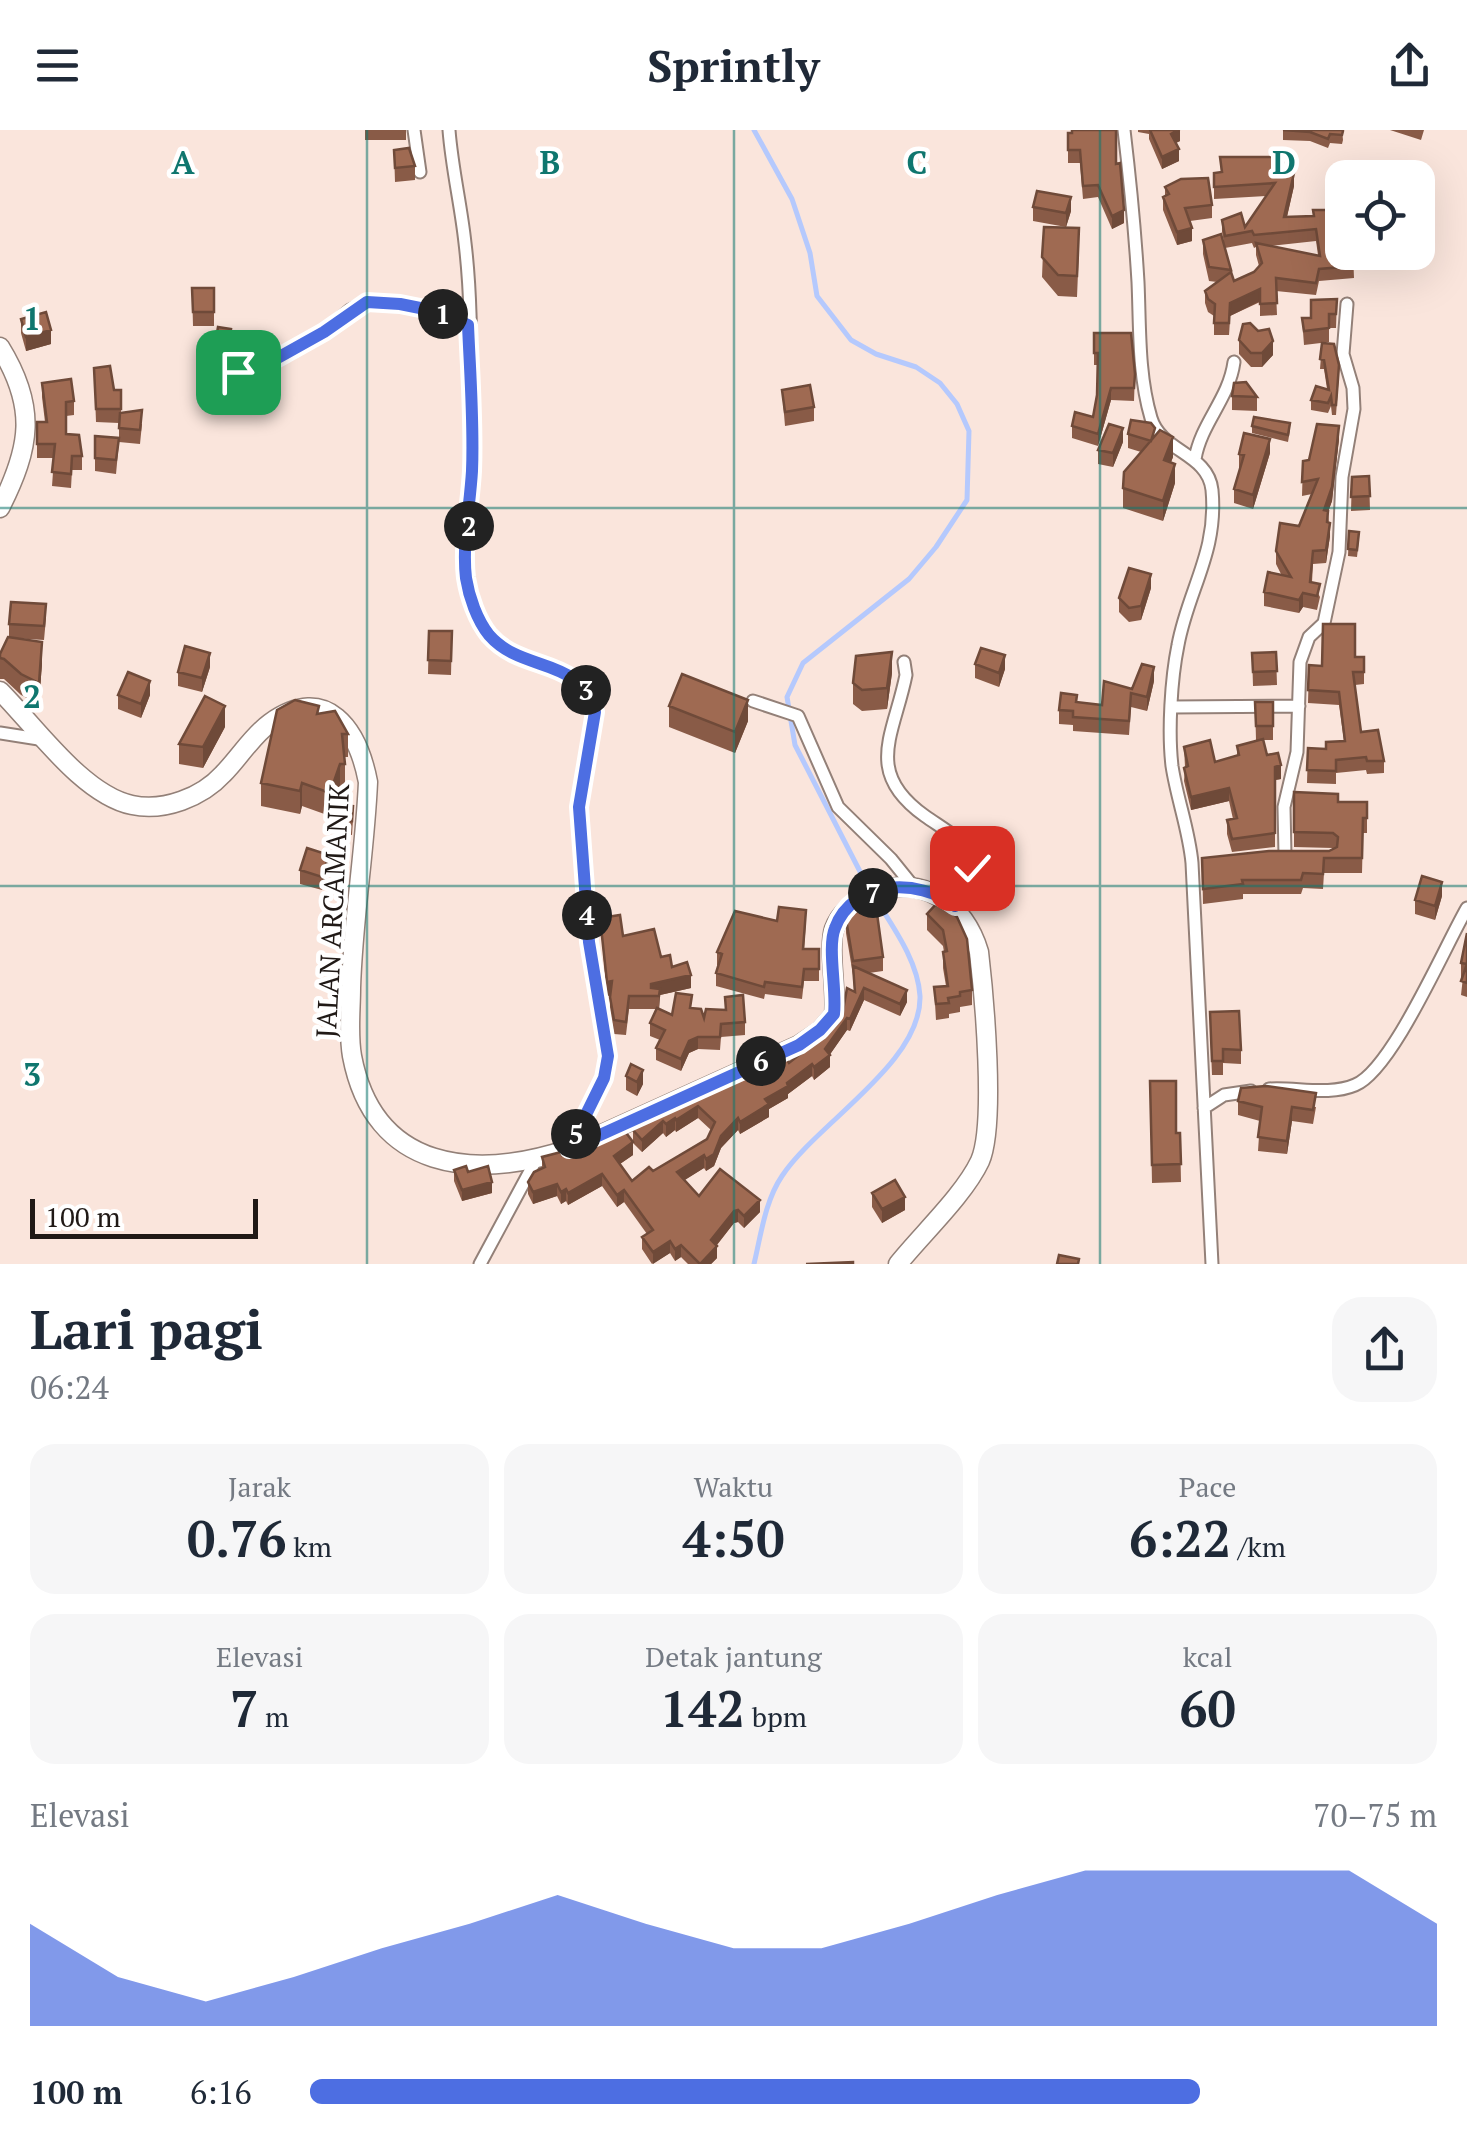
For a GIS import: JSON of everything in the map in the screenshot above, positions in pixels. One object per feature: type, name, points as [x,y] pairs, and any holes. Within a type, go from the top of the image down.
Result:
[{"type":"street","points":[[414,130],[420,172]]},
{"type":"street","points":[[450,130],[452,166],[466,244],[472,466],[466,579],[476,612],[489,634],[505,648],[536,664],[567,672],[580,682],[595,712],[579,807],[589,942],[608,1056],[604,1078],[569,1149]]},
{"type":"street","points":[[1124,130],[1136,240],[1142,367],[1150,414],[1162,437],[1206,471],[1211,484],[1212,518],[1204,570],[1178,645],[1172,768],[1197,863],[1212,1264]]},
{"type":"street","points":[[233,365],[246,375],[324,332],[367,302],[435,311],[468,325]]},
{"type":"street","points":[[1285,855],[1284,807],[1297,752],[1303,648],[1324,623],[1339,552],[1342,477],[1354,409],[1353,388],[1343,354],[1346,304]]},
{"type":"street","points":[[0,347],[22,390],[28,417],[25,446],[0,508]]},
{"type":"street","points":[[1194,460],[1202,430],[1231,383],[1234,362]]},
{"type":"street","points":[[904,662],[906,675],[885,763],[897,791],[909,804],[974,855],[955,906]]},
{"type":"street","name":"JALAN ARCAMANIK","points":[[0,691],[90,785],[132,805],[167,807],[220,778],[269,724],[293,711],[310,708],[335,716],[353,733],[364,758],[368,782],[353,936],[352,1054],[366,1099],[382,1123],[402,1144],[439,1161],[494,1166],[536,1160],[569,1149],[799,1045],[834,1014],[832,942],[834,928],[843,914],[860,898],[912,885]]},
{"type":"street","points":[[753,701],[798,716],[838,806],[912,885],[955,906],[974,933],[979,952],[988,1127],[980,1161],[898,1264]]},
{"type":"street","points":[[1173,708],[1300,706]]},
{"type":"street","points":[[0,733],[48,740]]},
{"type":"street","points":[[1268,856],[1302,856]]},
{"type":"street","points":[[1204,1108],[1224,1095],[1274,1088],[1332,1090],[1353,1086],[1372,1076],[1393,1049],[1467,908]]},
{"type":"street","points":[[480,1264],[536,1160]]},
{"type":"building","points":[[1116,130],[1116,164],[1120,163],[1124,210],[1112,216],[1098,185],[1083,186],[1080,150],[1068,150],[1068,133]]},
{"type":"building","points":[[1150,130],[1178,130],[1171,134],[1179,149],[1162,157]]},
{"type":"building","points":[[1283,130],[1343,131],[1342,135],[1330,134],[1328,139],[1310,132]]},
{"type":"building","points":[[409,148],[415,166],[395,168],[394,150]]},
{"type":"building","points":[[1220,157],[1293,157],[1294,173],[1284,217],[1314,216],[1313,210],[1325,210],[1325,268],[1319,269],[1316,283],[1276,278],[1277,303],[1260,304],[1260,289],[1230,303],[1229,323],[1214,323],[1215,304],[1205,291],[1231,272],[1234,281],[1254,272],[1262,263],[1256,243],[1320,256],[1316,229],[1225,236],[1222,220],[1241,213],[1245,227],[1275,183],[1214,187],[1214,173],[1222,172]]},
{"type":"building","points":[[1208,178],[1212,205],[1185,208],[1192,228],[1177,232],[1163,197],[1169,194],[1165,187],[1181,179]]},
{"type":"building","points":[[1037,191],[1071,197],[1066,213],[1033,207]]},
{"type":"building","points":[[1044,227],[1079,228],[1077,276],[1058,275],[1042,257]]},
{"type":"building","points":[[1221,234],[1231,270],[1209,267],[1203,240]]},
{"type":"building","points":[[192,288],[214,288],[214,312],[193,312]]},
{"type":"building","points":[[1337,299],[1336,314],[1329,314],[1329,328],[1304,331],[1302,318],[1311,318],[1311,300]]},
{"type":"building","points":[[46,312],[51,330],[26,337],[21,319]]},
{"type":"building","points":[[1250,323],[1258,331],[1269,329],[1273,341],[1262,353],[1251,353],[1239,340],[1243,324]]},
{"type":"building","points":[[218,327],[231,329],[228,347],[215,345]]},
{"type":"building","points":[[1094,333],[1131,333],[1135,374],[1134,388],[1111,388],[1098,434],[1072,426],[1075,412],[1093,417],[1098,353],[1094,353]]},
{"type":"building","points":[[1322,343],[1334,344],[1339,365],[1336,405],[1332,405],[1331,396],[1328,403],[1311,400],[1316,386],[1329,390],[1324,360],[1320,359]]},
{"type":"building","points":[[110,366],[114,390],[121,390],[121,409],[96,409],[94,368]]},
{"type":"building","points":[[71,379],[74,401],[66,402],[66,434],[79,435],[82,456],[72,456],[71,474],[52,472],[55,444],[37,444],[37,422],[47,422],[42,383]]},
{"type":"building","points":[[1246,382],[1257,397],[1232,396],[1234,383]]},
{"type":"building","points":[[810,385],[814,407],[785,412],[782,390]]},
{"type":"building","points":[[142,410],[140,430],[119,428],[120,413]]},
{"type":"building","points":[[1254,417],[1290,423],[1288,435],[1252,426]]},
{"type":"building","points":[[1131,420],[1151,423],[1155,428],[1151,441],[1128,434]]},
{"type":"building","points":[[1109,424],[1123,428],[1113,453],[1098,450]]},
{"type":"building","points":[[1317,424],[1339,426],[1332,487],[1324,510],[1328,511],[1330,523],[1326,550],[1313,551],[1310,582],[1320,584],[1317,596],[1303,593],[1299,600],[1264,592],[1268,572],[1291,577],[1276,551],[1280,523],[1299,526],[1318,479],[1302,482],[1303,461],[1309,460]]},
{"type":"building","points":[[1160,430],[1173,437],[1164,460],[1175,464],[1163,501],[1123,488],[1124,472]]},
{"type":"building","points":[[1244,433],[1270,439],[1253,495],[1234,489],[1244,455],[1239,454]]},
{"type":"building","points":[[95,436],[119,438],[116,460],[95,458]]},
{"type":"building","points":[[1369,476],[1370,496],[1351,497],[1352,477]]},
{"type":"building","points":[[1349,531],[1359,532],[1357,550],[1348,549]]},
{"type":"building","points":[[1129,568],[1151,574],[1141,606],[1129,608],[1119,598]]},
{"type":"building","points":[[11,602],[46,604],[44,626],[9,624]]},
{"type":"building","points":[[1323,624],[1355,624],[1355,657],[1364,657],[1364,672],[1353,672],[1361,732],[1378,730],[1384,761],[1367,761],[1366,757],[1336,760],[1336,771],[1307,770],[1308,748],[1326,749],[1326,742],[1345,741],[1339,692],[1308,690],[1309,665],[1322,666]]},
{"type":"building","points":[[429,631],[452,631],[451,661],[428,660]]},
{"type":"building","points":[[8,637],[42,642],[39,683],[0,658]]},
{"type":"building","points":[[185,646],[210,653],[202,678],[178,672]]},
{"type":"building","points":[[981,648],[1005,655],[999,673],[975,664]]},
{"type":"building","points":[[892,652],[887,688],[862,690],[853,683],[856,656]]},
{"type":"building","points":[[1276,652],[1277,671],[1253,672],[1252,653]]},
{"type":"building","points":[[1142,664],[1154,667],[1147,697],[1131,693],[1129,721],[1073,717],[1073,711],[1059,710],[1061,693],[1077,695],[1076,702],[1102,705],[1104,681],[1132,689]]},
{"type":"building","points":[[128,672],[150,681],[141,704],[118,695]]},
{"type":"building","points":[[682,674],[748,700],[735,732],[669,706]]},
{"type":"building","points":[[205,696],[225,706],[203,747],[179,744]]},
{"type":"building","points":[[295,700],[319,706],[317,714],[335,711],[348,734],[342,734],[345,764],[340,764],[330,793],[302,783],[300,791],[261,783],[277,710]]},
{"type":"building","points":[[1255,702],[1273,702],[1273,726],[1256,726]]},
{"type":"building","points":[[1263,739],[1267,755],[1278,753],[1281,765],[1275,767],[1275,833],[1232,839],[1227,820],[1237,818],[1229,788],[1191,797],[1184,747],[1210,740],[1215,762],[1239,755],[1237,746]]},
{"type":"building","points":[[1294,792],[1338,794],[1338,802],[1367,802],[1362,858],[1324,858],[1323,874],[1303,873],[1301,880],[1242,880],[1243,884],[1203,889],[1202,858],[1269,851],[1329,851],[1337,847],[1338,837],[1333,833],[1294,832]]},
{"type":"building","points":[[337,804],[353,806],[352,821],[335,819]]},
{"type":"building","points":[[307,848],[329,855],[322,877],[300,870]]},
{"type":"building","points":[[1422,876],[1442,882],[1435,906],[1415,900]]},
{"type":"building","points":[[874,892],[883,957],[853,961],[846,919],[849,913],[861,911],[859,902]]},
{"type":"building","points":[[939,901],[957,917],[967,939],[972,990],[948,998],[949,1003],[936,1004],[934,987],[948,986],[943,952],[947,951],[943,930],[927,914]]},
{"type":"building","points":[[779,907],[806,910],[803,949],[819,949],[819,969],[804,969],[802,987],[765,982],[764,987],[716,973],[722,954],[717,952],[735,911],[777,921]]},
{"type":"building","points":[[620,915],[623,936],[654,929],[661,957],[670,955],[672,967],[687,962],[691,975],[651,984],[651,988],[660,989],[659,996],[629,996],[626,1022],[614,1020],[612,981],[607,982],[600,918]]},
{"type":"building","points":[[1467,933],[1467,964],[1461,963]]},
{"type":"building","points":[[853,966],[907,990],[900,1004],[864,988],[850,1019],[825,1049],[830,1055],[765,1099],[769,1104],[740,1122],[738,1118],[721,1136],[714,1154],[706,1159],[704,1155],[677,1172],[699,1196],[720,1169],[760,1200],[744,1216],[734,1211],[711,1240],[717,1246],[700,1264],[681,1245],[675,1249],[670,1241],[653,1252],[642,1237],[653,1230],[624,1190],[617,1195],[602,1174],[568,1193],[566,1189],[561,1192],[557,1184],[533,1192],[528,1182],[534,1172],[545,1167],[542,1157],[561,1152],[562,1155],[614,1130],[617,1135],[624,1130],[633,1142],[614,1156],[632,1181],[649,1167],[653,1171],[707,1139],[715,1122],[698,1106],[676,1120],[666,1124],[663,1121],[642,1140],[633,1130],[655,1112],[783,1054],[789,1063],[820,1038],[817,1036],[843,1011],[847,988],[855,992]]},
{"type":"building","points":[[676,993],[692,995],[690,1008],[701,1009],[704,1018],[706,1009],[726,1010],[725,997],[743,995],[745,1022],[721,1024],[720,1037],[689,1041],[681,1059],[656,1048],[665,1030],[650,1023],[657,1008],[672,1015]]},
{"type":"building","points":[[1239,1011],[1241,1050],[1223,1049],[1223,1061],[1212,1061],[1210,1012]]},
{"type":"building","points":[[631,1064],[643,1070],[637,1082],[626,1076]]},
{"type":"building","points":[[1150,1081],[1176,1081],[1176,1133],[1180,1133],[1181,1164],[1152,1165]]},
{"type":"building","points":[[1266,1086],[1316,1093],[1313,1110],[1292,1107],[1287,1141],[1258,1137],[1262,1107],[1238,1101],[1241,1088]]},
{"type":"building","points":[[466,1166],[468,1172],[488,1166],[492,1182],[462,1190],[454,1170]]},
{"type":"building","points":[[895,1180],[905,1197],[882,1209],[872,1193]]},
{"type":"building","points":[[1059,1255],[1079,1259],[1078,1264],[1057,1264]]},
{"type":"waterway","points":[[754,130],[792,199],[810,253],[817,296],[851,340],[876,354],[916,367],[940,383],[957,404],[969,431],[967,500],[936,547],[909,579],[803,663],[787,697],[795,745],[869,889]]},
{"type":"waterway","points":[[754,1264],[768,1207],[782,1176],[886,1068],[916,1021],[920,996],[915,970],[875,898]]},
{"type":"route","points":[[238,372],[246,375],[256,370],[324,332],[350,310],[367,302],[435,311],[468,325],[472,466],[466,579],[476,612],[489,634],[505,648],[536,664],[567,672],[580,682],[595,712],[579,807],[589,942],[608,1056],[604,1078],[569,1149],[799,1045],[834,1014],[832,942],[834,928],[843,914],[860,898],[912,885],[955,906],[972,868]]}]
